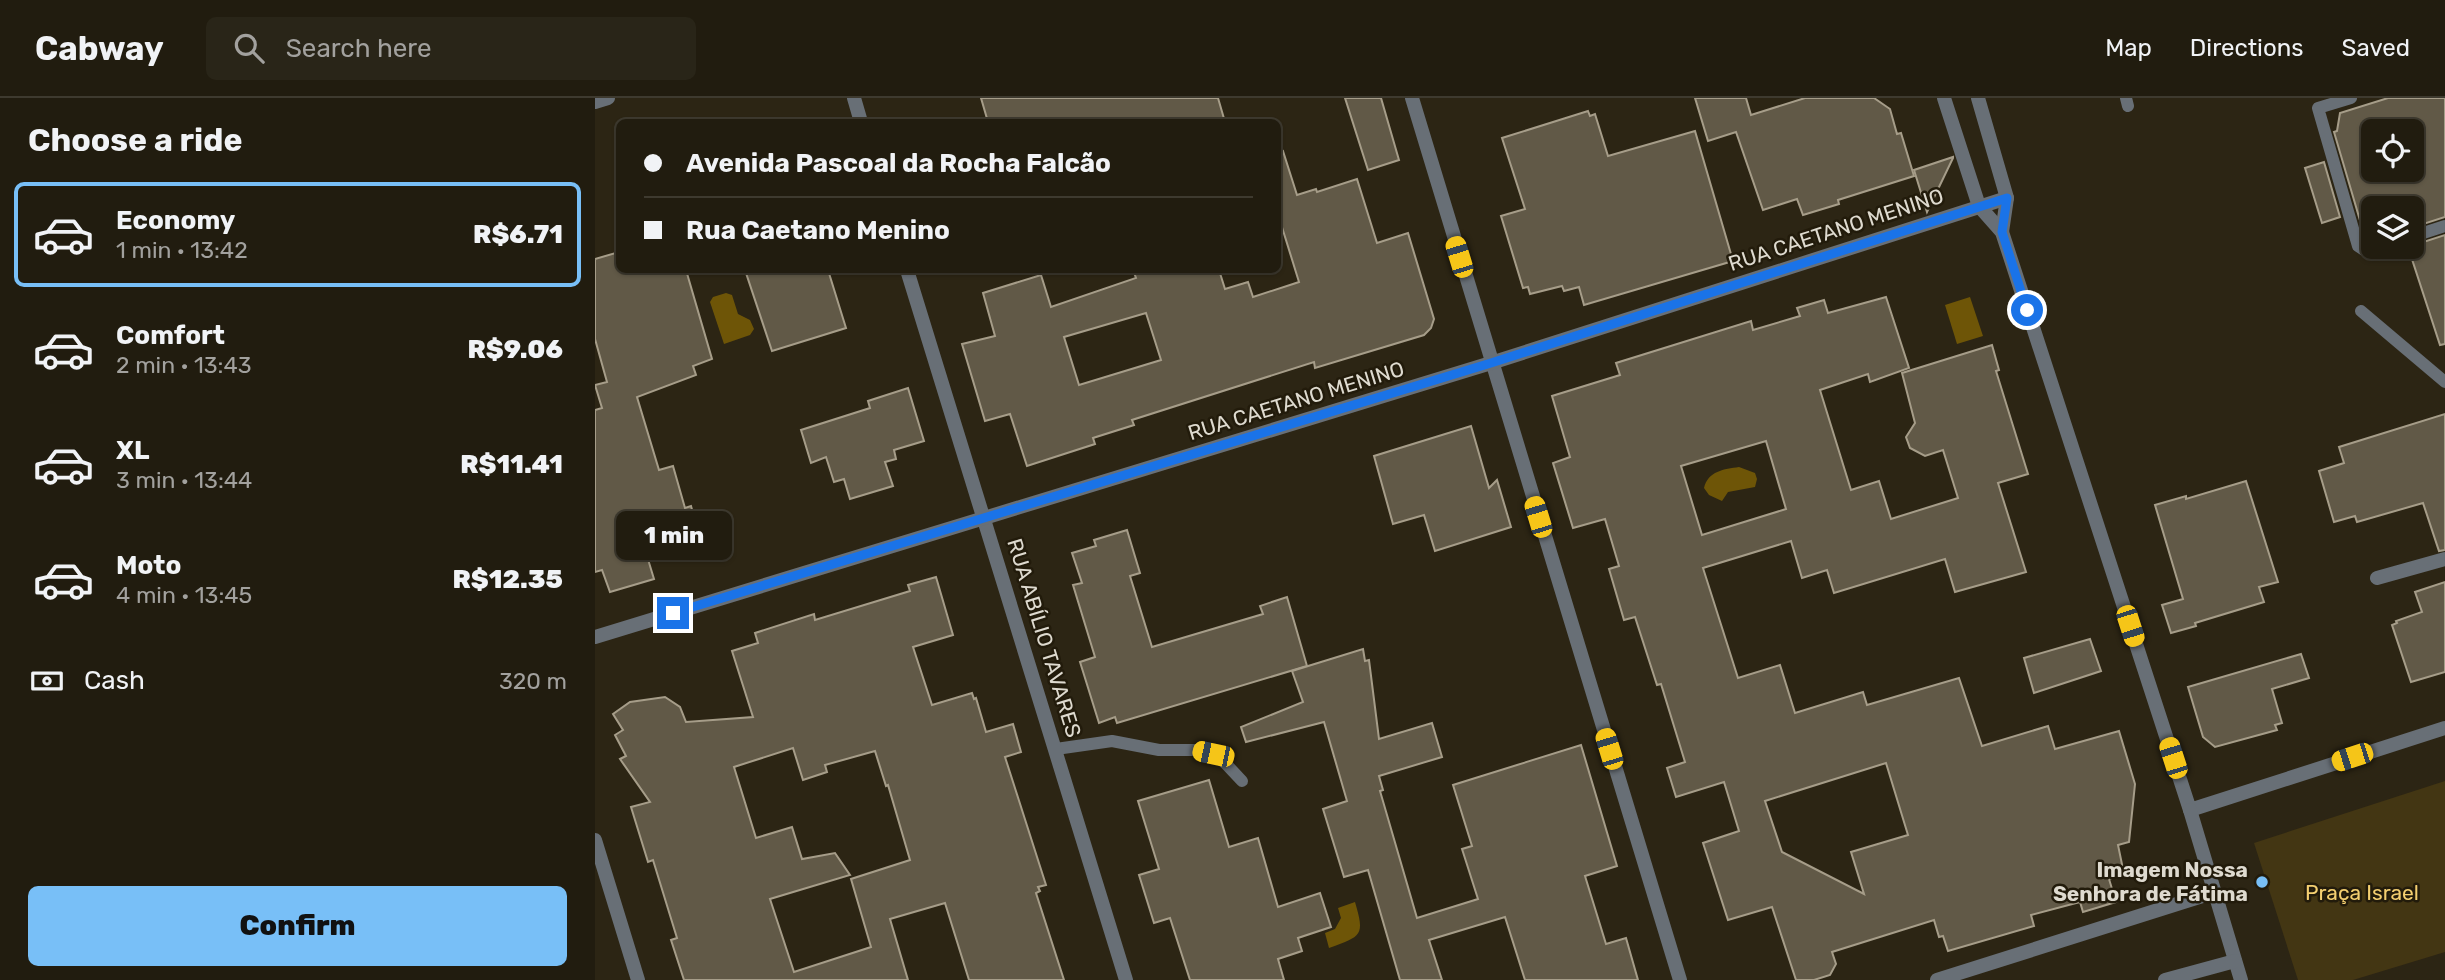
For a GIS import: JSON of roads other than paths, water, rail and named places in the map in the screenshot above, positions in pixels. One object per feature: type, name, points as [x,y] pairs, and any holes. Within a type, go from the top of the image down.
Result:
[{"type":"street","points":[[595,102],[608,98]]},
{"type":"street","points":[[854,98],[861,119]]},
{"type":"street","points":[[1412,98],[1680,980]]},
{"type":"street","points":[[1944,98],[1979,206],[2002,232],[2190,810],[2241,980]]},
{"type":"street","points":[[1978,98],[2007,198],[2002,232]]},
{"type":"street","name":"RUA CAETANO MENINO","points":[[595,637],[1491,363],[2007,198]]},
{"type":"street","name":"RUA ABÍLIO TAVARES","points":[[908,273],[1126,980]]},
{"type":"street","points":[[2377,578],[2445,559]]},
{"type":"street","points":[[2190,810],[2445,728]]},
{"type":"street","points":[[595,840],[638,980]]},
{"type":"street","points":[[1937,980],[2215,892]]},
{"type":"street","points":[[2165,980],[2235,961]]},
{"type":"lane","points":[[2351,98],[2318,108],[2358,246],[2361,248]]},
{"type":"lane","points":[[2424,233],[2445,226]]},
{"type":"lane","points":[[2361,311],[2445,382]]},
{"type":"lane","points":[[1056,749],[1112,741],[1160,750],[1199,751],[1213,754],[1241,781]]},
{"type":"place","name":"Imagem Nossa Senhora de Fátima","points":[[2262,882]]},
{"type":"park label","name":"Praça Israel","points":[[2362,893]]}]
